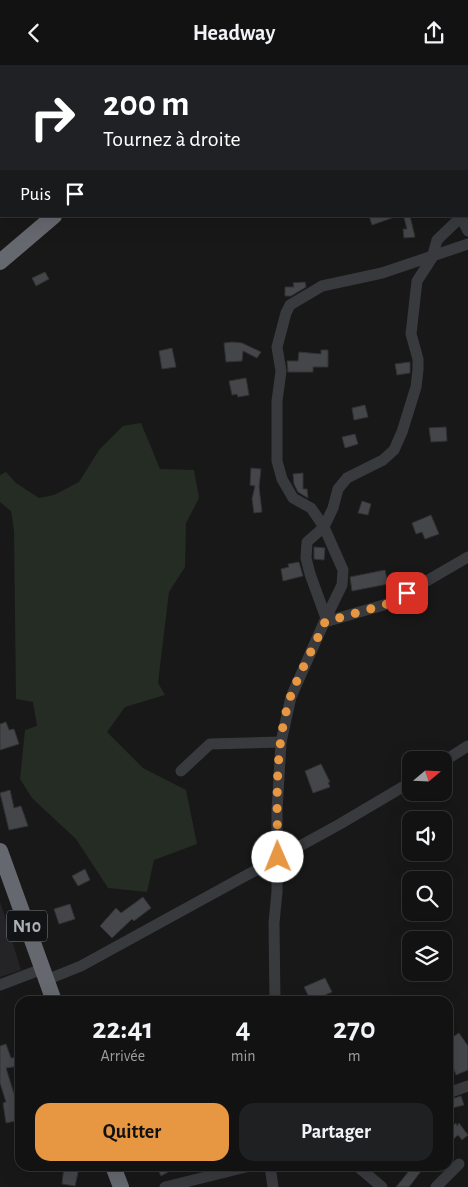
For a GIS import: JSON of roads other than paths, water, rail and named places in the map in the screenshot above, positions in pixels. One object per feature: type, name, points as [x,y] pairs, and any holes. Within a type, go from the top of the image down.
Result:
[{"type":"highway","points":[[0,262],[53,217]]},
{"type":"highway","name":"N10","points":[[0,851],[52,996]]},
{"type":"highway","points":[[115,1171],[121,1187]]},
{"type":"street","points":[[325,620],[314,591],[306,558],[307,542],[324,527],[333,508],[338,489],[347,478],[383,460],[394,450],[402,432],[416,387],[418,359],[411,334],[417,281],[432,258],[437,240],[460,217],[468,231]]},
{"type":"street","points":[[275,996],[274,923],[281,742],[291,697],[337,597],[343,576],[340,563],[324,527],[311,508],[293,498],[282,479],[277,461],[277,401],[281,371],[277,347],[290,305],[322,286],[382,273],[432,258],[468,244]]},
{"type":"street","points":[[325,620],[387,604],[468,557]]},
{"type":"street","points":[[181,771],[210,744],[281,742]]},
{"type":"street","points":[[452,756],[468,746]]},
{"type":"street","points":[[0,985],[81,966],[278,857],[340,825],[402,787]]},
{"type":"street","points":[[453,1091],[468,1086]]},
{"type":"street","points":[[453,1171],[460,1164]]},
{"type":"street","points":[[165,1187],[230,1171]]},
{"type":"street","points":[[271,1171],[273,1187]]},
{"type":"street","points":[[363,1171],[382,1187]]},
{"type":"street","points":[[436,1187],[453,1171]]}]
